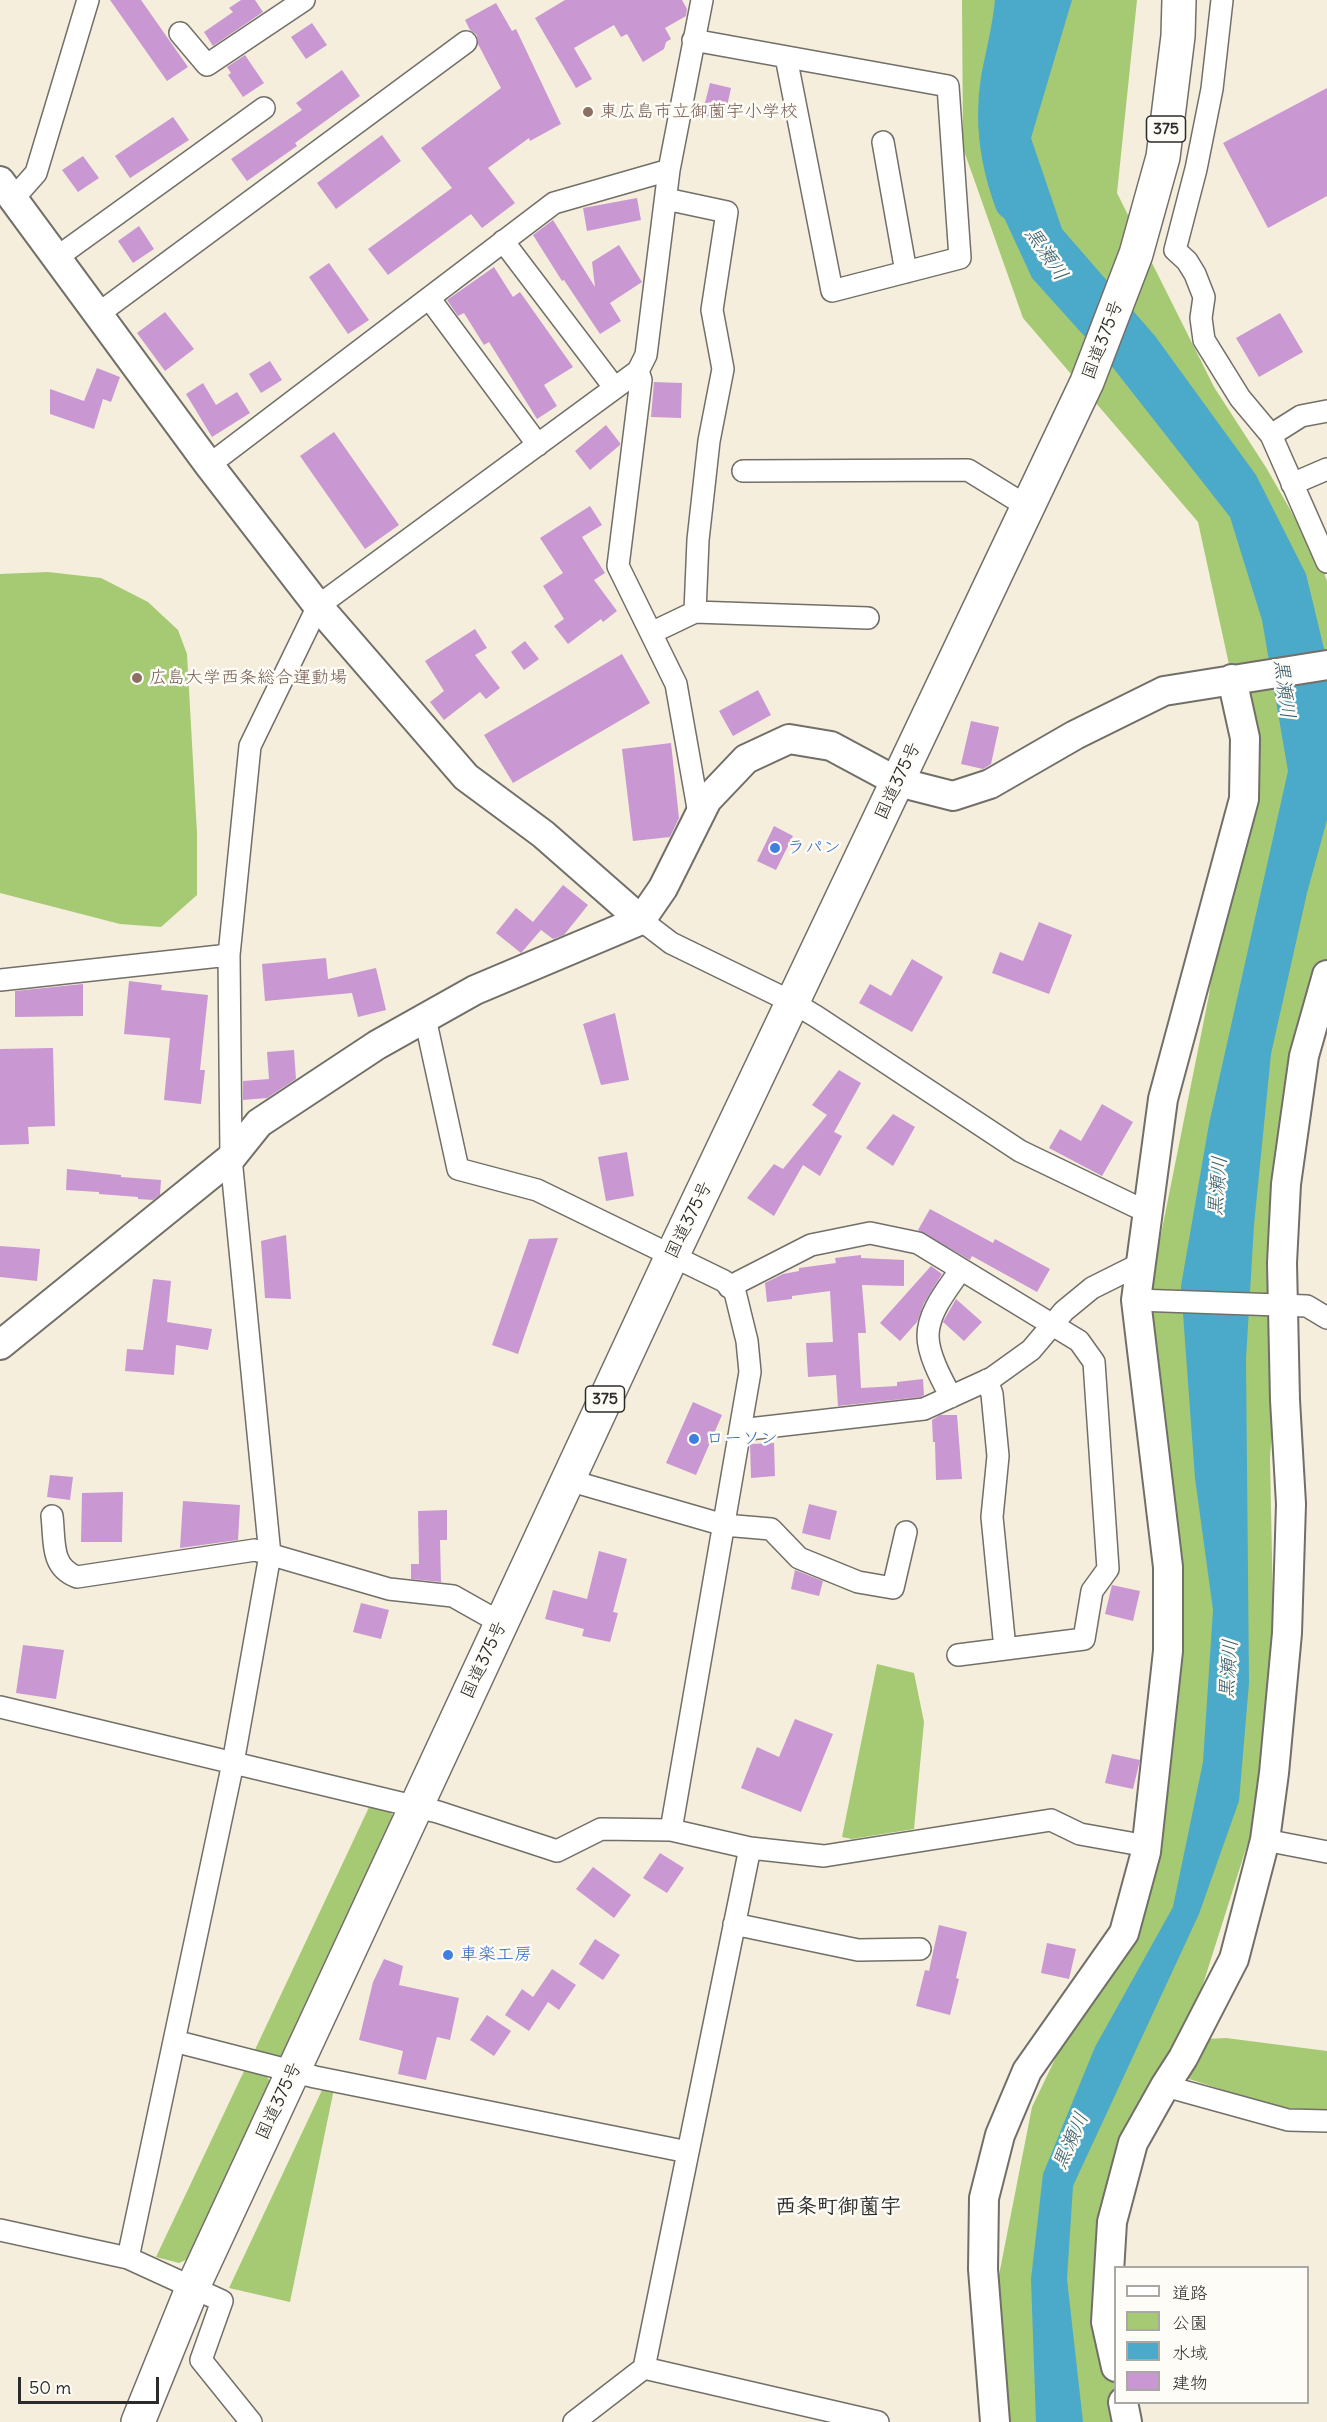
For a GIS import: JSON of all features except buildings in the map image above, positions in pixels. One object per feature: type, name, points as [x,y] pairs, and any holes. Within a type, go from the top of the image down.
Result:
[{"type":"highway","name":"国道375号","points":[[138,2422],[192,2289],[501,1623],[672,1256],[1088,382],[1136,254],[1163,157],[1178,36],[1179,0]]},
{"type":"street","points":[[88,0],[36,173],[6,190],[209,465],[318,606],[466,777],[543,834],[641,920],[671,943],[794,1003],[1020,1151],[1148,1212]]},
{"type":"street","points":[[180,33],[207,65],[280,7],[304,0]]},
{"type":"street","points":[[128,2258],[233,1762],[270,1556],[231,1158],[229,955],[250,746],[318,606],[638,371],[645,355],[669,170],[702,0]]},
{"type":"street","points":[[1222,0],[1212,89],[1196,169],[1175,250],[1187,261],[1204,297],[1201,318],[1204,340],[1233,390],[1271,435],[1327,561]]},
{"type":"street","points":[[693,40],[948,86],[960,258],[832,291],[786,57]]},
{"type":"street","points":[[98,314],[466,42]]},
{"type":"street","points":[[56,258],[264,108]]},
{"type":"street","points":[[883,142],[906,272]]},
{"type":"street","points":[[1163,157],[1196,169]]},
{"type":"street","points":[[209,465],[554,203],[669,170]]},
{"type":"street","points":[[666,199],[726,212],[712,310],[723,369],[709,441],[698,540],[695,612]]},
{"type":"street","points":[[503,241],[614,387]]},
{"type":"street","points":[[429,298],[538,445]]},
{"type":"street","points":[[638,371],[641,380],[628,504],[618,566],[676,684],[699,814]]},
{"type":"street","points":[[1271,435],[1301,416],[1327,411]]},
{"type":"street","points":[[1292,484],[1327,469]]},
{"type":"street","points":[[743,471],[968,470],[1028,507]]},
{"type":"street","points":[[651,633],[695,612],[868,618]]},
{"type":"street","points":[[0,1345],[231,1158],[259,1123],[377,1045],[475,990],[607,937],[641,920],[663,888],[706,800],[746,759],[789,739],[831,746],[898,782],[953,796],[990,784],[1075,735],[1164,691],[1327,665]]},
{"type":"street","points":[[995,2422],[982,2269],[984,2198],[1000,2135],[1027,2071],[1124,1933],[1147,1846],[1168,1651],[1168,1567],[1140,1264],[1163,1099],[1244,800],[1245,738],[1232,680]]},
{"type":"street","points":[[0,981],[229,955]]},
{"type":"street","points":[[1114,2358],[1106,2322],[1112,2222],[1133,2143],[1183,2058],[1234,1959],[1265,1840],[1274,1773],[1287,1633],[1291,1504],[1280,1306],[1286,1184],[1304,1056],[1327,975]]},
{"type":"street","points":[[426,1018],[459,1169],[537,1190],[724,1281],[735,1292],[745,1332],[750,1372],[671,1830]]},
{"type":"street","points":[[729,1287],[811,1245],[870,1233],[918,1243],[1078,1341],[1094,1362],[1108,1569],[1092,1592],[1084,1640],[958,1655]]},
{"type":"street","points":[[740,1430],[924,1409],[987,1380],[1031,1350],[1064,1311],[1092,1288],[1140,1264]]},
{"type":"street","points":[[951,1397],[936,1367],[928,1336],[936,1306],[961,1269]]},
{"type":"street","points":[[1143,1301],[1307,1306],[1327,1318]]},
{"type":"street","points":[[987,1380],[992,1394],[998,1456],[992,1517],[1005,1650]]},
{"type":"street","points":[[568,1480],[724,1525],[771,1529],[799,1558],[858,1582],[893,1588],[906,1532]]},
{"type":"street","points":[[52,1516],[57,1560],[64,1573],[77,1577],[255,1550],[389,1589],[453,1596],[501,1623]]},
{"type":"street","points":[[0,1707],[416,1807],[557,1851],[601,1829],[671,1830],[750,1848],[824,1856],[1050,1820],[1080,1834],[1147,1846]]},
{"type":"street","points":[[1265,1840],[1327,1852]]},
{"type":"street","points":[[574,2422],[644,2367],[750,1848]]},
{"type":"street","points":[[734,1924],[858,1950],[920,1949]]},
{"type":"street","points":[[174,2041],[293,2071],[688,2152]]},
{"type":"street","points":[[1165,2086],[1288,2120],[1327,2121]]},
{"type":"street","points":[[0,2230],[128,2258],[222,2301],[201,2360],[251,2422]]},
{"type":"street","points":[[644,2367],[878,2422]]},
{"type":"street","points":[[1123,2404],[1127,2422]]},
{"type":"green space","points":[[962,0],[1137,0],[1117,193],[1214,387],[1267,469],[1320,562],[1327,581],[1327,995],[1292,1141],[1270,1458],[1276,1754],[1198,2000],[1109,2177],[1116,2266],[1114,2266],[1114,2404],[1117,2404],[1127,2422],[995,2422],[988,2331],[1032,2107],[1082,2003],[1131,1932],[1168,1567],[1145,1314],[1209,995],[1245,738],[1198,522],[1023,318],[963,148]]},
{"type":"green space","points":[[48,572],[101,578],[148,602],[178,630],[187,654],[197,833],[197,895],[161,927],[120,924],[0,893],[0,574]]},
{"type":"green space","points":[[877,1664],[914,1673],[924,1722],[914,1829],[852,1839],[842,1837]]},
{"type":"green space","points":[[371,1803],[388,1809],[397,1821],[287,2057],[275,2061],[253,2054]]},
{"type":"green space","points":[[1226,2038],[1327,2051],[1327,2111],[1275,2107],[1183,2077],[1207,2039]]},
{"type":"green space","points":[[245,2069],[266,2075],[272,2085],[190,2258],[179,2263],[156,2257]]},
{"type":"green space","points":[[324,2086],[334,2089],[290,2302],[229,2288]]},
{"type":"water","points":[[1008,0],[1072,0],[1031,138],[1062,229],[1155,336],[1256,475],[1306,574],[1327,661],[1327,820],[1307,893],[1271,1054],[1254,1225],[1246,1359],[1249,1683],[1239,1801],[1199,1914],[1073,2186],[1067,2279],[1083,2422],[1036,2422],[1031,2279],[1043,2174],[1095,2047],[1173,1907],[1203,1762],[1213,1610],[1195,1478],[1181,1286],[1209,1124],[1288,771],[1262,620],[1230,517],[1114,369],[1032,278],[1001,211],[998,87]]},
{"type":"waterway","name":"黒瀬川","points":[[1012,0],[998,78],[995,110],[999,157],[1012,203]]},
{"type":"place","name":"東広島市立御薗宇小学校","points":[[588,112]]},
{"type":"place","name":"広島大学西条総合運動場","points":[[137,678]]},
{"type":"place","name":"ラパン","points":[[775,848]]},
{"type":"place","name":"ローソン","points":[[694,1439]]},
{"type":"place","name":"車楽工房","points":[[448,1955]]},
{"type":"district","name":"西条町御薗宇","points":[[838,2207]]}]
